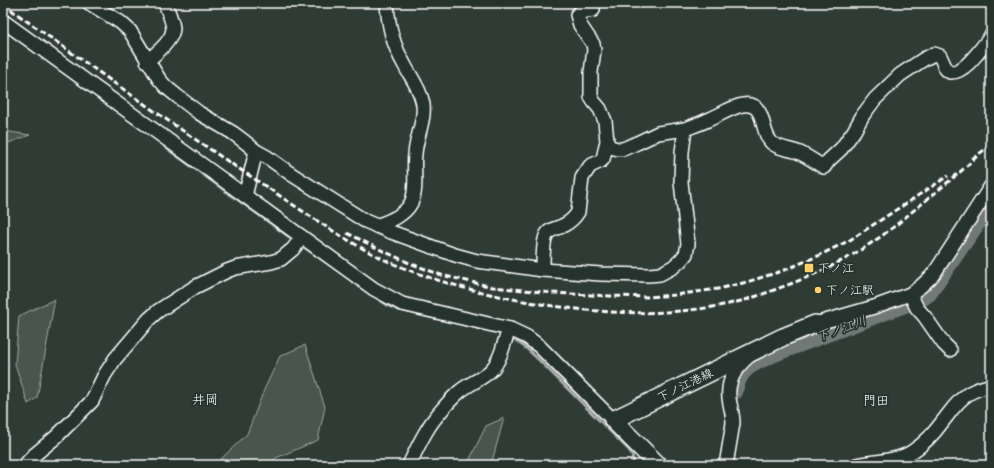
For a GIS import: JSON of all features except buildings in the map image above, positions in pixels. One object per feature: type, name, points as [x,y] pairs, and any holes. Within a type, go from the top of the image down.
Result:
[{"type":"main road","name":"下ノ江港線","points":[[613,420],[783,337],[815,324]]},
{"type":"main road","points":[[613,420],[658,465]]},
{"type":"street","points":[[89,3],[125,26],[130,31],[147,61],[166,87],[199,113],[233,133],[256,151],[365,221],[455,255],[477,261],[543,270],[601,274],[660,274],[673,267],[686,254],[688,244],[681,182],[682,152],[685,129]]},
{"type":"street","points":[[147,61],[163,48],[165,43],[172,36],[173,28],[166,3]]},
{"type":"street","points":[[376,226],[397,217],[411,204],[414,188],[415,153],[423,112],[423,103],[419,91],[394,46],[388,22],[387,3]]},
{"type":"street","points":[[543,270],[546,234],[551,230],[564,225],[576,215],[578,212],[584,175],[590,166],[603,159],[606,146],[604,121],[600,109],[592,97],[591,72],[594,47],[580,25],[577,15],[580,12],[593,10]]},
{"type":"street","points":[[3,21],[374,289],[402,304],[527,337],[613,420]]},
{"type":"street","points":[[606,146],[623,149],[658,133],[685,129],[712,118],[733,107],[752,104],[758,109],[770,142],[777,146],[800,153],[824,167],[841,149],[870,105],[900,75],[934,54],[940,56],[946,69],[954,73],[962,69],[991,36]]},
{"type":"street","points":[[245,196],[256,151]]},
{"type":"street","points":[[815,324],[874,307],[913,299],[920,287],[937,269],[991,186]]},
{"type":"street","points":[[25,465],[92,401],[104,376],[116,359],[149,319],[158,311],[195,287],[227,271],[239,267],[281,259],[293,249],[302,237]]},
{"type":"street","points":[[913,299],[943,343],[950,350]]},
{"type":"street","points":[[409,465],[433,421],[460,391],[491,371],[498,362],[508,333]]},
{"type":"street","points":[[726,465],[733,423],[729,393],[730,382],[741,363],[757,350]]},
{"type":"street","points":[[863,465],[895,458],[914,451],[924,443],[943,422],[955,405],[974,391],[991,385]]},
{"type":"shaded area","points":[[3,131],[30,135],[3,145]]},
{"type":"shaded area","points":[[55,299],[37,398],[28,404],[15,364],[19,316]]},
{"type":"shaded area","points":[[305,345],[325,407],[318,440],[276,458],[267,465],[209,465],[219,461],[247,434],[264,390],[280,356]]},
{"type":"shaded area","points":[[504,418],[491,465],[467,465],[486,426]]},
{"type":"waterway","points":[[165,147],[295,241]]},
{"type":"waterway","name":"下ノ江川","points":[[735,391],[740,376],[745,370],[756,362],[778,352],[922,298],[929,293],[991,203]]},
{"type":"waterway","points":[[304,247],[336,269]]},
{"type":"waterway","points":[[373,295],[389,306],[439,319]]},
{"type":"waterway","points":[[510,336],[539,360],[630,451],[634,465]]},
{"type":"railway","points":[[3,4],[221,157],[351,242],[385,260],[456,286],[554,306],[605,312],[631,313],[682,311],[707,308],[746,300],[820,271],[864,248],[897,224],[977,156]]},
{"type":"railway","points":[[972,159],[991,145]]},
{"type":"railway","points":[[347,233],[407,262],[441,275],[493,287],[553,293],[610,296],[648,297],[675,295],[718,289],[747,282],[782,271],[818,256],[850,240],[948,176]]},
{"type":"place","name":"下ノ江","points":[[809,268]]},
{"type":"place","name":"下ノ江駅","points":[[818,290]]},
{"type":"district","name":"井岡","points":[[205,399]]},
{"type":"district","name":"門田","points":[[876,400]]}]
